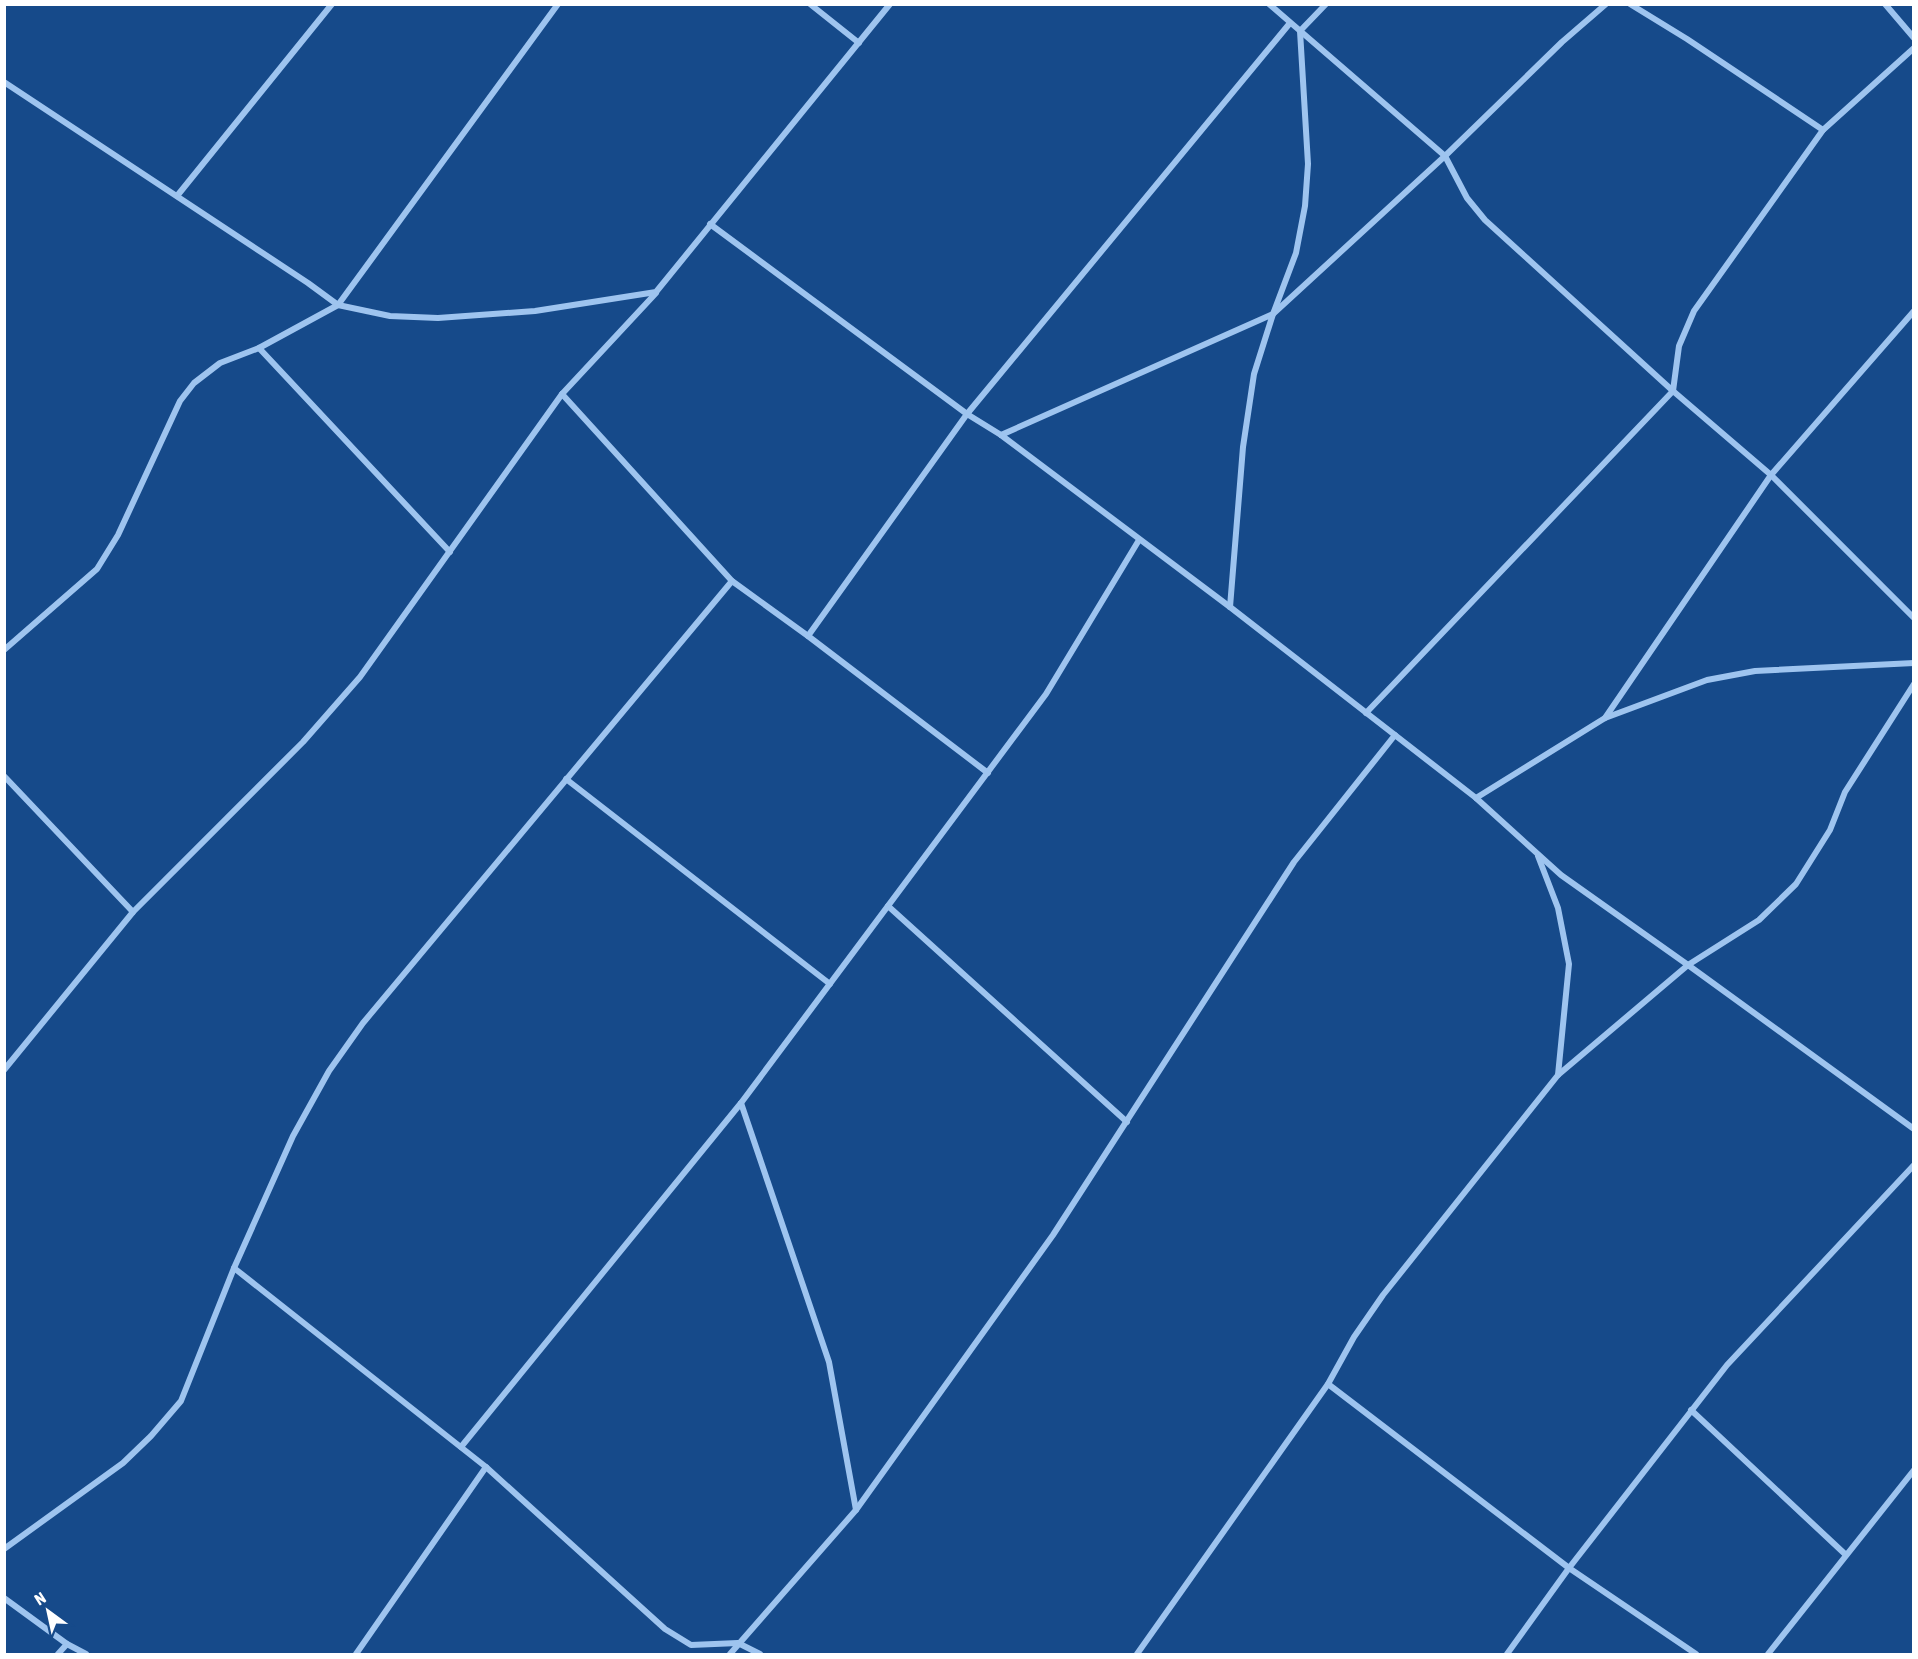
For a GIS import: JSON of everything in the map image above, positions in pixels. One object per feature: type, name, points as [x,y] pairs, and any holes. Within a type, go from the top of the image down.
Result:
[{"type":"street","points":[[177,196],[332,4]]},
{"type":"street","points":[[4,650],[97,568],[118,535],[180,401],[194,383],[220,363],[259,348],[338,305],[558,4]]},
{"type":"street","points":[[810,4],[859,43]]},
{"type":"street","points":[[4,1070],[133,912],[303,742],[360,677],[562,394],[656,292],[890,4]]},
{"type":"street","points":[[1269,4],[1445,156],[1467,198],[1485,220],[1673,391],[1771,475],[1914,618]]},
{"type":"street","points":[[1230,607],[1244,436],[1254,374],[1296,253],[1305,206],[1308,164],[1300,31],[1326,4]]},
{"type":"street","points":[[1000,435],[1273,314],[1445,156],[1562,42],[1606,4]]},
{"type":"street","points":[[1630,4],[1687,39],[1822,130]]},
{"type":"street","points":[[1885,4],[1914,38]]},
{"type":"street","points":[[808,636],[967,414],[1290,23]]},
{"type":"street","points":[[1366,713],[1673,391],[1679,346],[1694,311],[1822,130],[1914,48]]},
{"type":"street","points":[[4,82],[338,305],[390,316],[438,318],[535,311],[656,292]]},
{"type":"street","points":[[710,224],[967,414],[1000,435],[1230,607],[1476,798],[1561,875],[1914,1129]]},
{"type":"street","points":[[1605,718],[1771,475],[1914,310]]},
{"type":"street","points":[[259,348],[450,552]]},
{"type":"street","points":[[562,394],[732,581],[988,773]]},
{"type":"street","points":[[461,1447],[741,1103],[988,773],[1047,694],[1139,540]]},
{"type":"street","points":[[4,1549],[123,1463],[151,1436],[181,1401],[234,1268],[293,1136],[329,1071],[363,1023],[732,581]]},
{"type":"street","points":[[1476,798],[1605,718],[1707,680],[1755,671],[1914,663]]},
{"type":"street","points":[[1137,1654],[1328,1384],[1354,1337],[1383,1294],[1558,1075],[1688,965],[1759,920],[1796,884],[1830,830],[1845,792],[1914,684]]},
{"type":"street","points":[[730,1654],[856,1510],[1053,1235],[1294,862],[1395,735]]},
{"type":"street","points":[[4,776],[133,912]]},
{"type":"street","points":[[567,779],[830,984]]},
{"type":"street","points":[[1538,854],[1558,908],[1569,964],[1558,1075]]},
{"type":"street","points":[[888,906],[1127,1122]]},
{"type":"street","points":[[741,1103],[829,1362],[856,1510]]},
{"type":"street","points":[[1507,1654],[1569,1568],[1727,1365],[1914,1165]]},
{"type":"street","points":[[234,1268],[486,1467],[665,1629],[691,1645],[738,1643],[760,1654]]},
{"type":"street","points":[[1328,1384],[1569,1568],[1695,1654]]},
{"type":"street","points":[[1691,1410],[1846,1555]]},
{"type":"street","points":[[356,1654],[486,1467]]},
{"type":"street","points":[[1768,1654],[1914,1470]]},
{"type":"street","points":[[4,1598],[67,1644],[86,1654]]},
{"type":"street","points":[[58,1654],[67,1644]]}]
